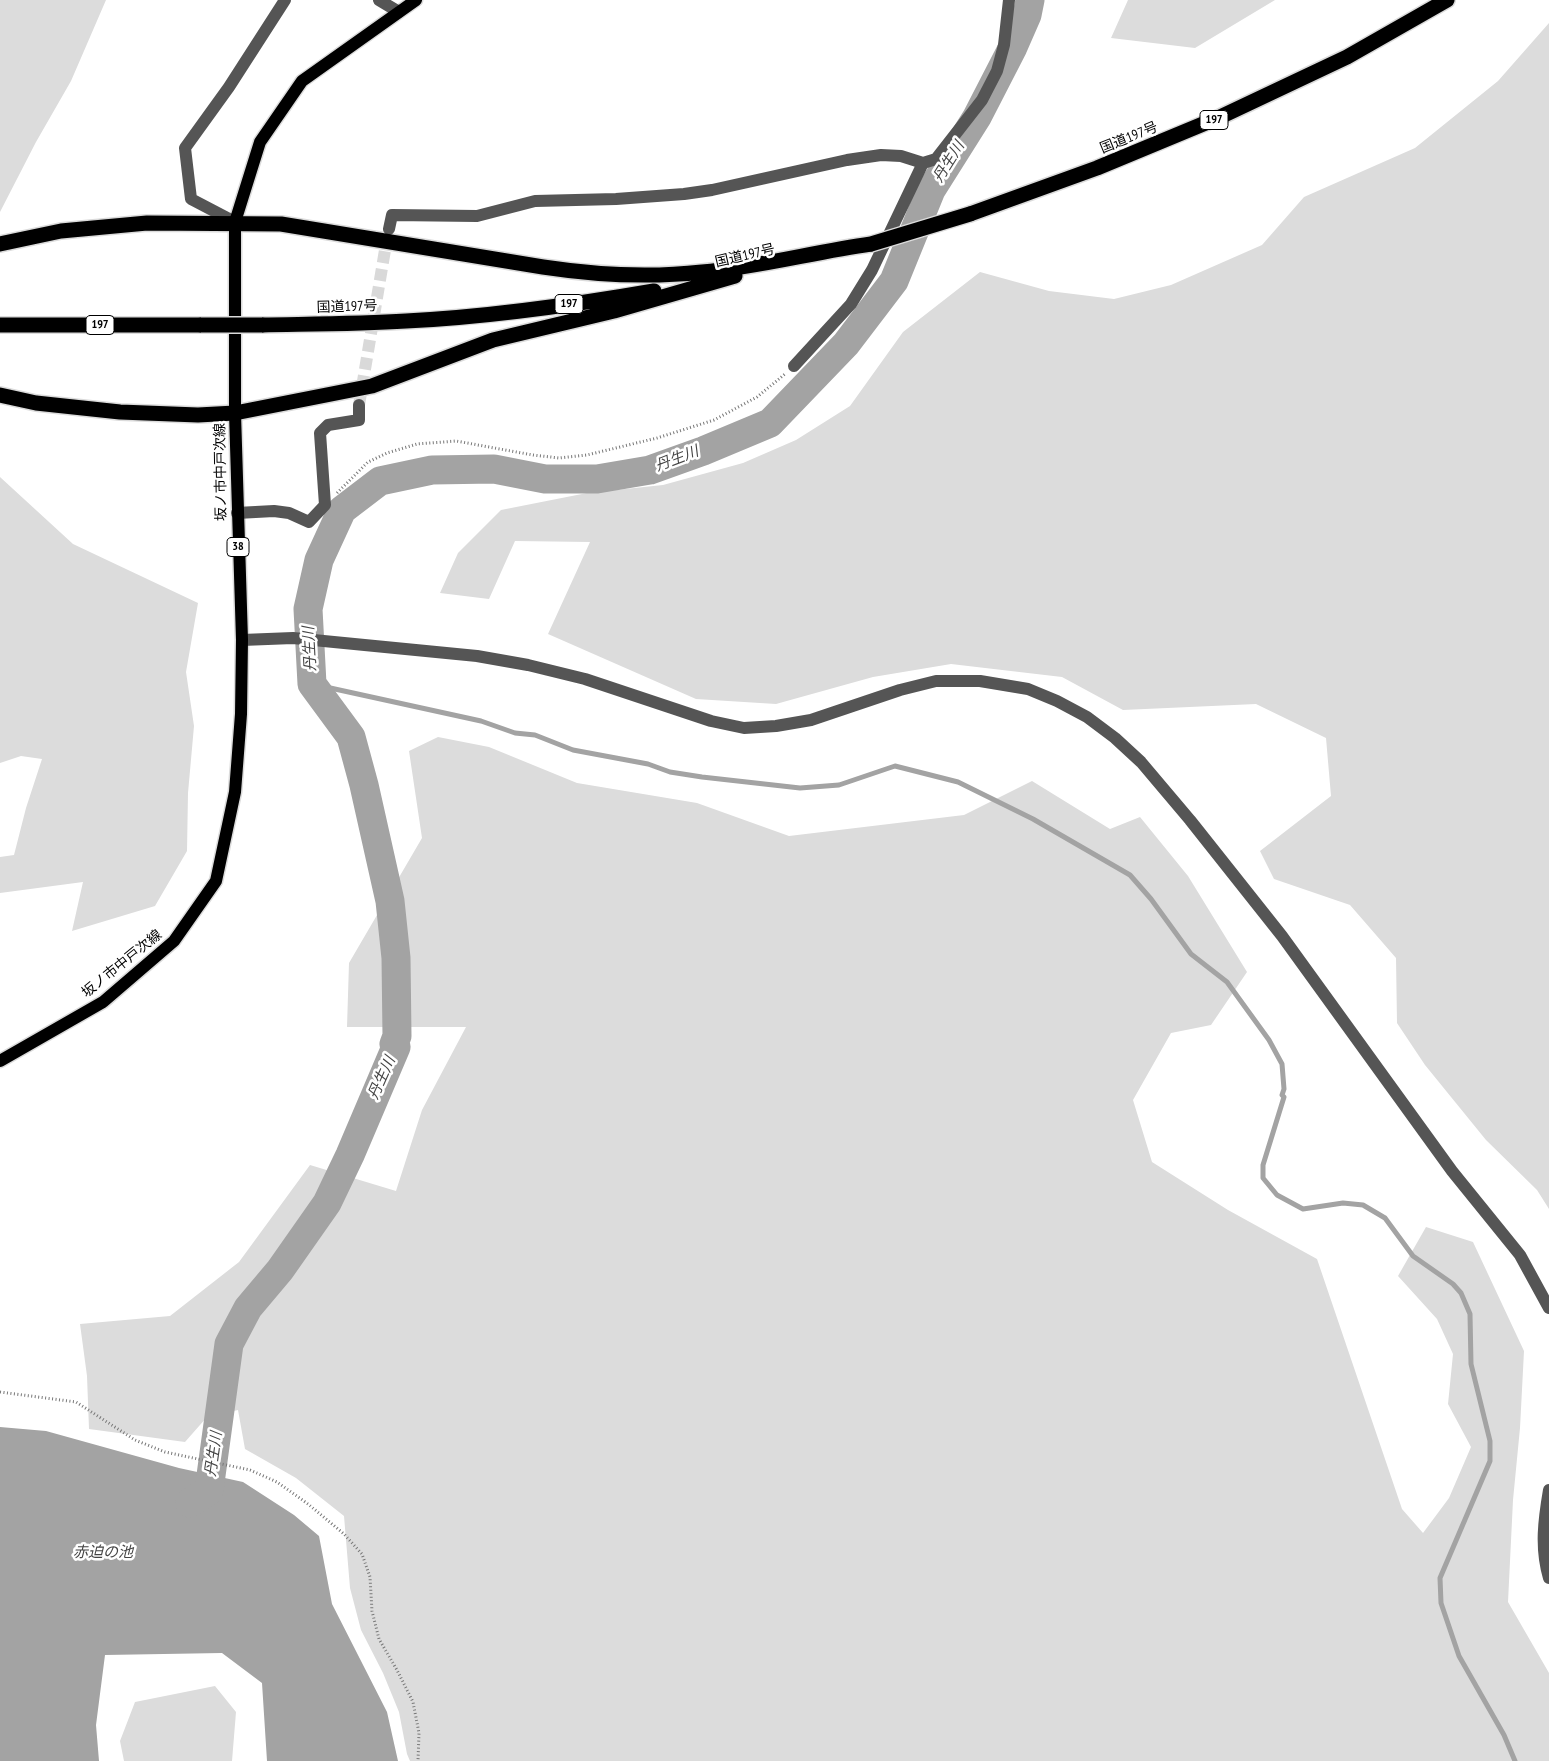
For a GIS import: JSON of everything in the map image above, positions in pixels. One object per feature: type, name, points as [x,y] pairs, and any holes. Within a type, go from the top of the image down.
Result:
[{"type":"highway","name":"国道197号","points":[[0,325],[262,325],[407,321],[478,315],[631,295],[735,276],[871,244],[970,214],[1097,168],[1220,117],[1347,57],[1447,0]]},
{"type":"highway","points":[[0,244],[61,231],[147,223],[235,222],[281,224],[543,267],[623,276],[738,268],[871,244]]},
{"type":"highway","points":[[0,395],[36,403],[120,412],[198,415],[235,413],[372,386],[493,340],[614,311],[735,276]]},
{"type":"main road","name":"坂ノ市中戸次線","points":[[0,1061],[103,1002],[174,941],[216,881],[235,792],[241,714],[242,640],[235,413],[235,222],[260,142],[302,81],[416,0]]},
{"type":"street","points":[[235,222],[191,199],[184,148],[230,87],[285,0]]},
{"type":"street","points":[[379,0],[399,12]]},
{"type":"street","points":[[389,229],[392,215],[477,216],[535,201],[616,199],[684,194],[712,190],[847,160],[881,155],[901,156],[923,164],[936,159],[982,100],[997,71],[1004,45],[1009,0]]},
{"type":"street","points":[[794,366],[851,304],[872,270],[923,164]]},
{"type":"street","points":[[237,513],[274,511],[289,513],[309,522],[324,505],[320,433],[328,425],[359,420],[359,404]]},
{"type":"street","points":[[242,640],[288,639],[336,642],[477,656],[528,665],[594,682],[711,721],[744,728],[776,726],[811,720],[900,690],[936,681],[980,681],[1028,689],[1057,701],[1080,713],[1115,738],[1141,762],[1190,820],[1282,936],[1452,1171],[1520,1255],[1549,1308]]},
{"type":"street","points":[[1549,1490],[1543,1528],[1546,1566],[1549,1578]]},
{"type":"path","points":[[324,505],[368,462],[387,453],[417,444],[456,441],[559,458],[587,456],[657,438],[714,420],[757,397],[794,366]]},
{"type":"path","points":[[0,1392],[76,1402],[135,1440],[165,1452],[250,1470],[277,1482],[308,1504],[344,1534],[362,1554],[370,1576],[372,1611],[379,1640],[413,1702],[419,1733],[418,1761]]},
{"type":"shaded area","points":[[0,0],[106,0],[71,81],[36,142],[0,212]]},
{"type":"shaded area","points":[[1128,0],[1275,0],[1195,48],[1111,38]]},
{"type":"shaded area","points":[[1549,23],[1549,1209],[1537,1190],[1486,1140],[1425,1065],[1397,1023],[1396,958],[1350,905],[1274,879],[1260,851],[1331,796],[1326,738],[1256,704],[1123,710],[1062,677],[951,664],[873,677],[776,704],[696,699],[548,634],[590,542],[515,541],[489,599],[440,593],[458,553],[501,510],[587,493],[663,485],[743,463],[796,440],[850,406],[903,332],[980,272],[1049,291],[1114,299],[1171,285],[1262,245],[1304,197],[1415,148],[1498,81]]},
{"type":"shaded area","points":[[0,477],[73,544],[198,603],[186,672],[194,726],[188,793],[187,851],[155,906],[72,931],[83,882],[0,893],[0,857],[14,855],[26,808],[42,759],[21,756],[0,763]]},
{"type":"shaded area","points":[[438,737],[489,747],[577,783],[697,803],[789,836],[964,815],[1032,781],[1110,829],[1140,817],[1188,876],[1247,972],[1211,1025],[1171,1033],[1133,1100],[1152,1162],[1228,1210],[1317,1259],[1402,1509],[1423,1533],[1449,1498],[1471,1447],[1448,1404],[1453,1354],[1437,1319],[1398,1276],[1426,1227],[1473,1242],[1524,1351],[1508,1602],[1549,1673],[1549,1761],[410,1761],[399,1712],[383,1673],[361,1630],[350,1588],[344,1516],[296,1478],[245,1449],[238,1410],[207,1417],[185,1442],[89,1429],[87,1376],[80,1324],[170,1316],[239,1262],[310,1165],[396,1191],[422,1110],[466,1027],[347,1027],[349,963],[422,838],[409,751]]},
{"type":"shaded area","points":[[215,1686],[236,1712],[232,1761],[124,1761],[120,1741],[135,1702]]},
{"type":"water","name":"赤迫の池","points":[[0,1427],[46,1431],[179,1468],[243,1482],[294,1515],[319,1536],[332,1604],[387,1712],[398,1761],[267,1761],[262,1683],[222,1653],[105,1655],[96,1725],[99,1761],[0,1761]]},
{"type":"waterway","name":"丹生川","points":[[190,1503],[209,1490],[229,1344],[248,1308],[280,1270],[327,1203],[350,1155],[396,1047],[394,1044],[397,1036],[396,958],[390,901],[364,785],[351,737],[312,684],[308,609],[319,560],[342,510],[380,481],[432,470],[494,469],[545,479],[597,479],[650,470],[703,451],[770,423],[846,344],[894,281],[931,190],[977,117],[1013,47],[1027,15],[1030,0]]},
{"type":"waterway","points":[[312,684],[481,721],[515,733],[535,735],[573,750],[648,764],[670,772],[702,777],[800,788],[839,785],[895,766],[958,782],[1033,819],[1130,875],[1151,899],[1191,954],[1227,982],[1269,1040],[1282,1064],[1284,1089],[1282,1095],[1284,1097],[1263,1165],[1263,1178],[1277,1195],[1303,1209],[1343,1203],[1363,1205],[1385,1218],[1413,1256],[1453,1284],[1461,1293],[1470,1314],[1471,1364],[1490,1441],[1490,1461],[1440,1578],[1441,1603],[1459,1656],[1504,1735],[1515,1761]]},
{"type":"tunnel","points":[[359,405],[388,232]]}]
